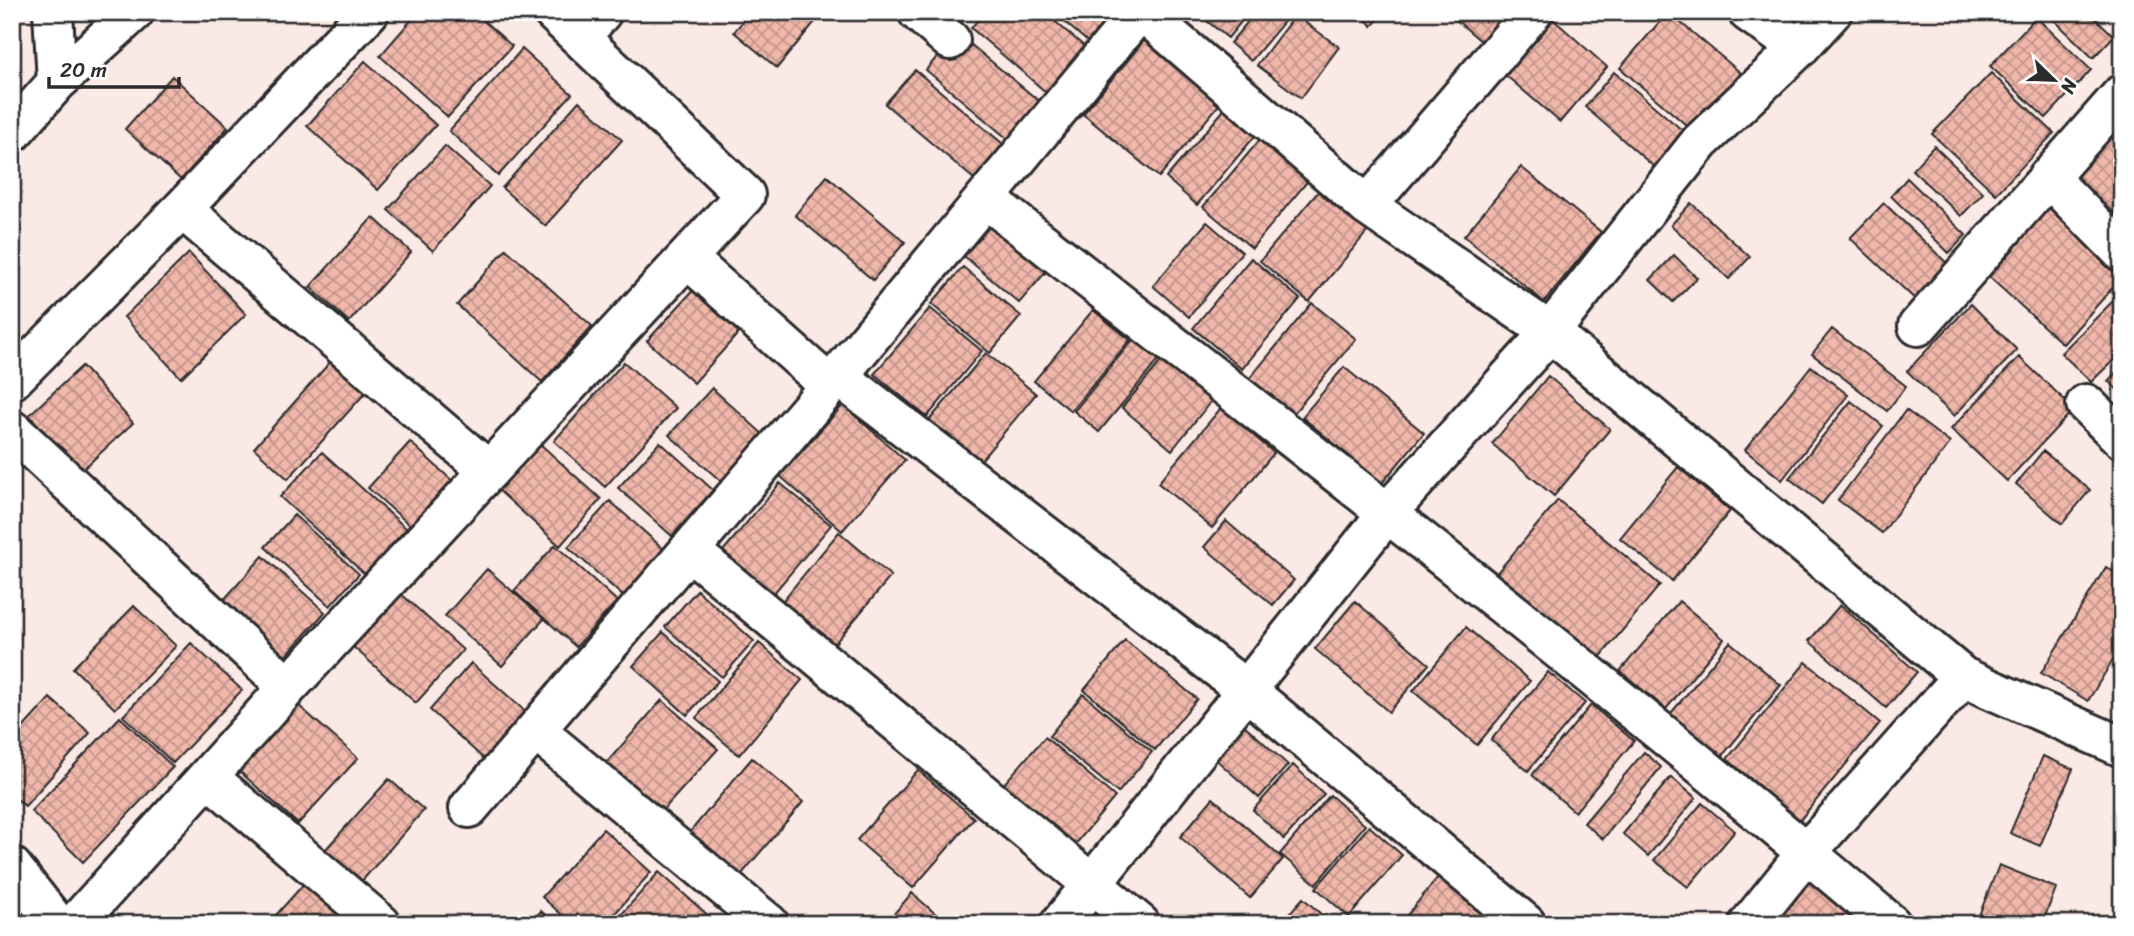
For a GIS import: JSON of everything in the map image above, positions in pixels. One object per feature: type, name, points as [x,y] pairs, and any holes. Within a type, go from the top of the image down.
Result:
[{"type":"street","points":[[53,12],[57,82]]},
{"type":"street","points":[[12,133],[57,82],[134,12]]},
{"type":"street","points":[[12,380],[182,209],[369,12]]},
{"type":"street","points":[[918,12],[950,40]]},
{"type":"street","points":[[469,808],[834,381],[1141,12],[1367,206],[1550,332],[1962,677],[2122,747]]},
{"type":"street","points":[[1367,206],[1533,12]]},
{"type":"street","points":[[1748,12],[1799,48]]},
{"type":"street","points":[[1060,924],[1388,512],[1550,332],[1700,142],[1799,48],[1832,12]]},
{"type":"street","points":[[75,924],[288,687],[745,195],[578,21]]},
{"type":"street","points":[[1918,326],[2122,94]]},
{"type":"street","points":[[2048,177],[2122,252]]},
{"type":"street","points":[[985,198],[1388,512],[1807,852],[1891,924]]},
{"type":"street","points":[[182,209],[489,471]]},
{"type":"street","points":[[687,258],[834,381],[1245,689],[1526,924]]},
{"type":"street","points":[[2086,404],[2122,439]]},
{"type":"street","points":[[12,430],[288,687]]},
{"type":"street","points":[[689,550],[1140,924]]},
{"type":"street","points":[[1749,924],[1807,852],[1962,677]]},
{"type":"street","points":[[536,731],[769,924]]},
{"type":"street","points":[[208,777],[381,924]]},
{"type":"street","points":[[12,867],[57,924]]},
{"type":"building","points":[[418,12],[474,12],[512,46],[448,117],[380,56]]},
{"type":"building","points":[[750,12],[823,12],[777,68],[734,32]]},
{"type":"building","points":[[984,12],[1044,12],[1085,47],[1047,93],[971,28]]},
{"type":"building","points":[[1053,12],[1108,12],[1112,16],[1089,43]]},
{"type":"building","points":[[1206,12],[1249,12],[1228,38],[1202,17]]},
{"type":"building","points":[[1256,12],[1292,12],[1251,61],[1230,43]]},
{"type":"building","points":[[1358,12],[1385,12],[1372,26]]},
{"type":"building","points":[[1447,12],[1507,12],[1482,42]]},
{"type":"building","points":[[1545,12],[1607,67],[1560,122],[1496,67]]},
{"type":"building","points":[[1668,12],[1741,73],[1692,130],[1620,68]]},
{"type":"building","points":[[2046,12],[2089,12],[2114,36],[2093,58]]},
{"type":"building","points":[[1295,15],[1339,47],[1301,98],[1257,65]]},
{"type":"building","points":[[2036,17],[2091,70],[2046,118],[1990,66]]},
{"type":"building","points":[[957,33],[1040,102],[1009,140],[926,70]]},
{"type":"building","points":[[1147,37],[1223,100],[1159,177],[1083,114]]},
{"type":"building","points":[[522,49],[572,94],[498,176],[449,131]]},
{"type":"building","points":[[365,61],[436,125],[378,190],[307,126]]},
{"type":"building","points":[[915,70],[1003,144],[974,179],[885,104]]},
{"type":"building","points":[[1614,72],[1689,136],[1659,171],[1585,107]]},
{"type":"building","points":[[1991,73],[2054,133],[1996,194],[1932,134]]},
{"type":"building","points":[[172,76],[228,127],[181,180],[125,129]]},
{"type":"building","points":[[579,101],[622,140],[545,226],[502,188]]},
{"type":"building","points":[[1229,104],[1260,130],[1197,205],[1166,178]]},
{"type":"building","points":[[2108,131],[2122,144],[2122,210],[2112,220],[2066,176]]},
{"type":"building","points":[[1263,136],[1311,177],[1252,248],[1203,207]]},
{"type":"building","points":[[445,146],[490,186],[433,251],[388,210]]},
{"type":"building","points":[[1934,146],[1983,193],[1961,216],[1912,170]]},
{"type":"building","points":[[1521,167],[1601,232],[1544,302],[1464,236]]},
{"type":"building","points":[[827,176],[905,242],[873,280],[795,215]]},
{"type":"building","points":[[1907,178],[1966,235],[1949,253],[1891,196]]},
{"type":"building","points":[[1323,186],[1372,226],[1309,302],[1260,261]]},
{"type":"building","points":[[1691,203],[1750,257],[1729,279],[1671,225]]},
{"type":"building","points":[[1884,203],[1952,268],[1918,302],[1850,238]]},
{"type":"building","points":[[2049,207],[2122,271],[2122,277],[2063,344],[1988,276]]},
{"type":"building","points":[[373,217],[411,252],[349,322],[310,287]]},
{"type":"building","points":[[995,220],[1050,267],[1019,303],[964,256]]},
{"type":"building","points":[[1207,222],[1242,252],[1189,317],[1153,286]]},
{"type":"building","points":[[506,249],[592,326],[542,382],[457,305]]},
{"type":"building","points":[[189,253],[246,314],[181,378],[124,317]]},
{"type":"building","points":[[1674,255],[1697,278],[1673,302],[1650,280]]},
{"type":"building","points":[[1251,258],[1300,299],[1242,369],[1193,328]]},
{"type":"building","points":[[963,267],[1021,316],[990,353],[931,304]]},
{"type":"building","points":[[697,286],[743,328],[694,383],[647,341]]},
{"type":"building","points":[[2122,292],[2122,352],[2091,382],[2061,353]]},
{"type":"building","points":[[1312,303],[1356,339],[1292,415],[1249,379]]},
{"type":"building","points":[[1971,304],[2017,350],[1954,416],[1907,371]]},
{"type":"building","points":[[930,308],[982,351],[927,417],[874,374]]},
{"type":"building","points":[[1093,310],[1130,340],[1071,411],[1034,381]]},
{"type":"building","points":[[1832,329],[1906,386],[1887,411],[1812,354]]},
{"type":"building","points":[[1136,336],[1161,357],[1099,432],[1074,411]]},
{"type":"building","points":[[986,353],[1036,394],[977,465],[927,423]]},
{"type":"building","points":[[2019,357],[2074,409],[2007,481],[1951,429]]},
{"type":"building","points":[[1163,359],[1212,400],[1172,450],[1122,408]]},
{"type":"building","points":[[331,361],[366,392],[288,479],[254,448]]},
{"type":"building","points":[[624,362],[676,408],[605,487],[554,441]]},
{"type":"building","points":[[82,366],[133,423],[81,471],[29,415]]},
{"type":"building","points":[[1811,366],[1848,395],[1782,480],[1745,450]]},
{"type":"building","points":[[2122,366],[2122,394],[2108,381]]},
{"type":"building","points":[[1344,367],[1424,433],[1382,483],[1302,417]]},
{"type":"building","points":[[1548,376],[1610,429],[1554,496],[1492,444]]},
{"type":"building","points":[[712,388],[766,437],[724,484],[669,435]]},
{"type":"building","points":[[1851,401],[1883,426],[1822,504],[1789,478]]},
{"type":"building","points":[[843,405],[905,460],[842,531],[780,476]]},
{"type":"building","points":[[1221,408],[1274,453],[1212,528],[1158,483]]},
{"type":"building","points":[[1906,410],[1950,443],[1882,533],[1838,500]]},
{"type":"building","points":[[410,442],[459,487],[419,533],[368,488]]},
{"type":"building","points":[[660,442],[713,490],[672,536],[618,488]]},
{"type":"building","points":[[539,443],[601,499],[560,546],[497,489]]},
{"type":"building","points":[[2043,451],[2090,490],[2062,524],[2016,484]]},
{"type":"building","points":[[322,452],[407,529],[366,575],[280,497]]},
{"type":"building","points":[[1678,467],[1730,511],[1672,581],[1620,538]]},
{"type":"building","points":[[780,483],[831,525],[768,600],[718,557]]},
{"type":"building","points":[[1558,500],[1660,585],[1598,660],[1496,574]]},
{"type":"building","points":[[610,501],[667,552],[625,598],[568,547]]},
{"type":"building","points":[[294,515],[359,574],[330,606],[265,547]]},
{"type":"building","points":[[1226,521],[1294,580],[1273,605],[1204,547]]},
{"type":"building","points":[[839,532],[891,576],[826,654],[774,611]]},
{"type":"building","points":[[555,545],[617,601],[576,647],[514,591]]},
{"type":"building","points":[[263,556],[325,612],[283,659],[221,603]]},
{"type":"building","points":[[2106,567],[2122,577],[2122,645],[2088,701],[2041,673]]},
{"type":"building","points":[[487,569],[544,619],[502,666],[445,616]]},
{"type":"building","points":[[697,590],[754,641],[722,677],[665,627]]},
{"type":"building","points":[[398,591],[463,650],[416,703],[350,644]]},
{"type":"building","points":[[1355,601],[1429,664],[1389,712],[1315,649]]},
{"type":"building","points":[[1679,601],[1724,639],[1666,709],[1620,671]]},
{"type":"building","points":[[1840,605],[1917,672],[1886,708],[1809,641]]},
{"type":"building","points":[[134,606],[176,646],[115,709],[73,668]]},
{"type":"building","points":[[1466,627],[1530,681],[1477,745],[1413,691]]},
{"type":"building","points":[[663,632],[718,681],[687,715],[633,666]]},
{"type":"building","points":[[1125,640],[1197,699],[1155,750],[1084,690]]},
{"type":"building","points":[[1730,642],[1781,685],[1717,762],[1667,718]]},
{"type":"building","points":[[191,643],[242,690],[173,763],[123,716]]},
{"type":"building","points":[[759,643],[802,680],[739,755],[696,718]]},
{"type":"building","points":[[1806,662],[1880,723],[1800,820],[1727,759]]},
{"type":"building","points":[[471,663],[526,712],[484,759],[430,710]]},
{"type":"building","points":[[1548,672],[1585,703],[1528,771],[1491,740]]},
{"type":"building","points":[[1083,694],[1152,752],[1118,793],[1049,736]]},
{"type":"building","points":[[50,698],[90,733],[25,806],[12,795],[12,740]]},
{"type":"building","points":[[662,700],[718,749],[656,818],[601,769]]},
{"type":"building","points":[[297,704],[358,758],[298,824],[238,770]]},
{"type":"building","points":[[1591,705],[1634,741],[1575,812],[1532,775]]},
{"type":"building","points":[[120,717],[173,767],[83,862],[31,811]]},
{"type":"building","points":[[1242,723],[1288,765],[1259,798],[1212,756]]},
{"type":"building","points":[[1045,737],[1115,797],[1074,846],[1003,785]]},
{"type":"building","points":[[1644,752],[1661,767],[1603,839],[1584,823]]},
{"type":"building","points":[[2043,756],[2073,769],[2040,846],[2010,833]]},
{"type":"building","points":[[752,758],[803,802],[741,875],[690,832]]},
{"type":"building","points":[[1293,765],[1324,794],[1284,839],[1253,810]]},
{"type":"building","points":[[918,770],[974,818],[913,888],[857,840]]},
{"type":"building","points":[[1671,777],[1696,798],[1648,856],[1623,834]]},
{"type":"building","points":[[389,779],[424,810],[361,882],[325,850]]},
{"type":"building","points":[[1330,795],[1365,825],[1316,884],[1280,854]]},
{"type":"building","points":[[1213,798],[1283,859],[1250,898],[1180,837]]},
{"type":"building","points":[[1702,803],[1735,831],[1688,887],[1654,860]]},
{"type":"building","points":[[1369,826],[1402,855],[1349,917],[1316,888]]},
{"type":"building","points":[[603,829],[651,872],[606,924],[572,924],[542,897]]},
{"type":"building","points":[[1999,865],[2056,888],[2042,924],[1992,924],[1978,918]]},
{"type":"building","points":[[659,872],[718,924],[613,924]]},
{"type":"building","points":[[1438,877],[1494,923],[1494,924],[1400,924]]},
{"type":"building","points":[[1805,877],[1861,924],[1766,924]]},
{"type":"building","points":[[309,878],[352,917],[346,924],[268,924]]},
{"type":"building","points":[[912,893],[947,924],[885,924]]},
{"type":"building","points":[[1303,898],[1332,924],[1280,924]]},
{"type":"building","points":[[541,911],[555,924],[530,924]]}]
